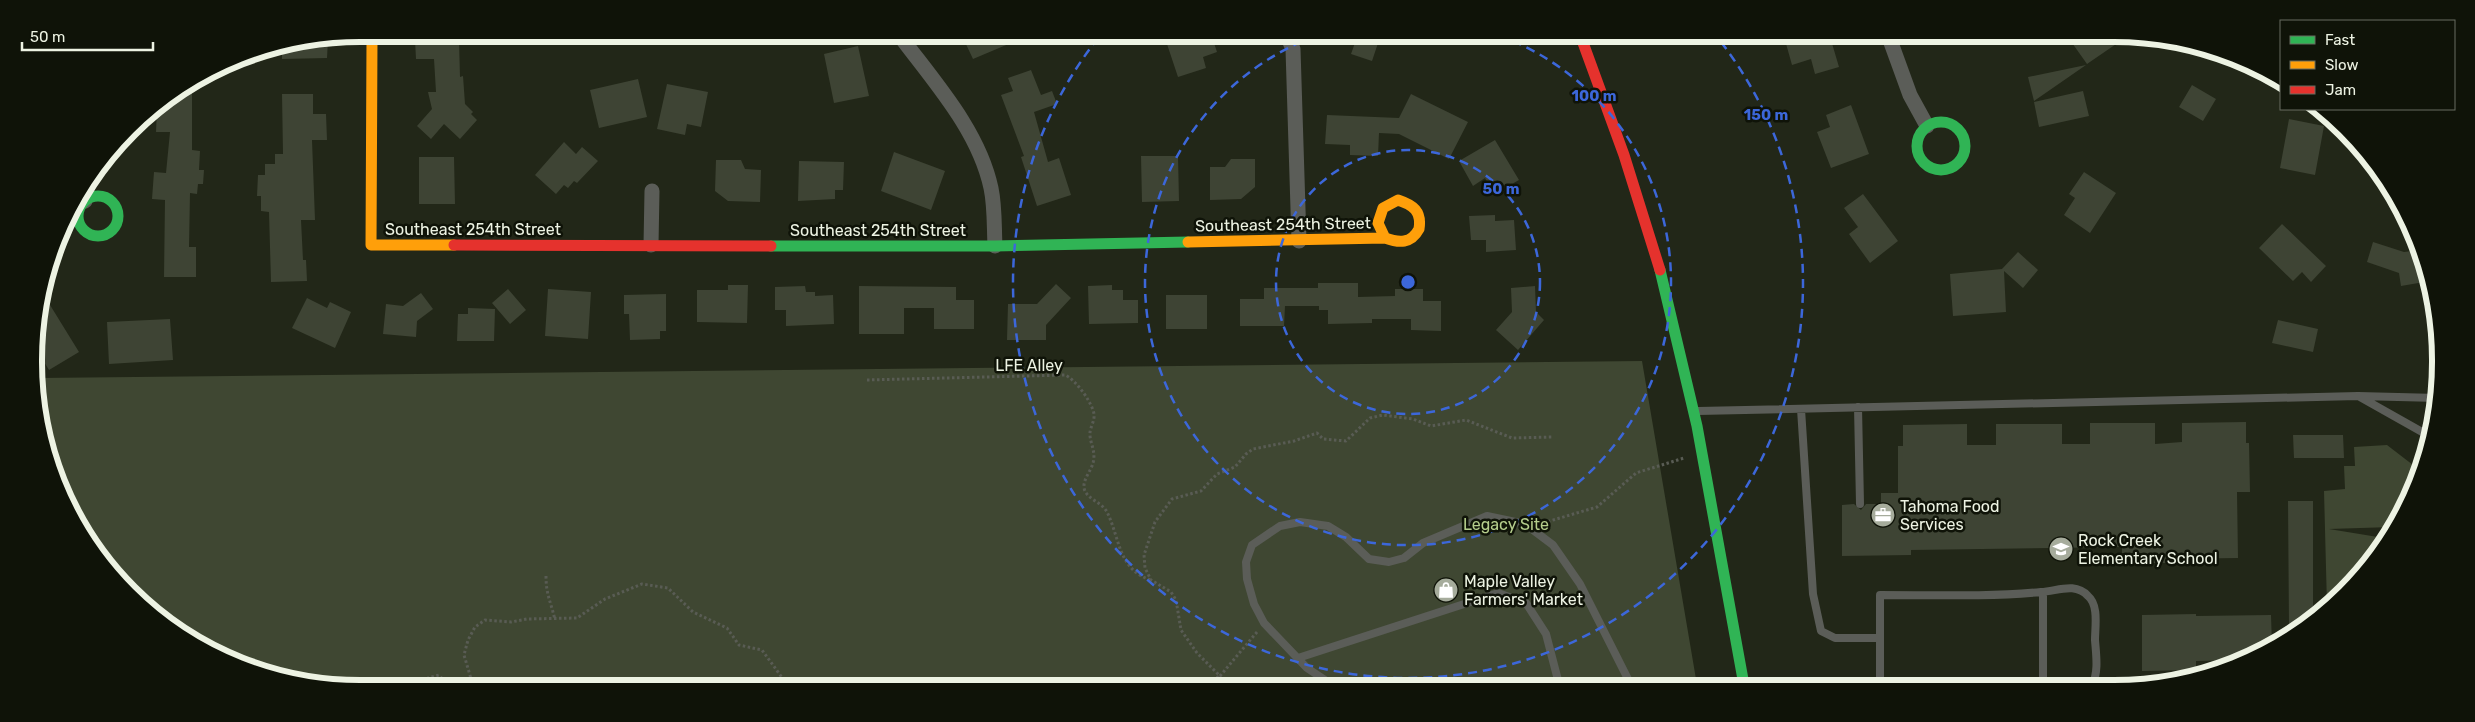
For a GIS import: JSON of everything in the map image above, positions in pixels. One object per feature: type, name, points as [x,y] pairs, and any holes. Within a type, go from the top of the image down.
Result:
[{"type":"street","name":"Southeast 254th Street","points":[[372,43],[371,245],[995,246],[1385,238]]},
{"type":"street","points":[[905,43],[949,101],[981,157],[991,189],[995,246]]},
{"type":"street","points":[[1290,43],[1293,49],[1299,241]]},
{"type":"street","points":[[1583,43],[1609,110],[1661,272],[1694,411],[1720,538],[1743,680]]},
{"type":"street","points":[[1891,43],[1910,95],[1927,126]]},
{"type":"street","points":[[1944,122],[1959,129],[1966,144],[1961,161],[1955,166],[1941,171],[1926,166],[1921,160],[1917,146],[1918,138],[1927,126],[1944,122]]},
{"type":"street","points":[[651,245],[652,191]]},
{"type":"lane","points":[[1694,411],[2358,396],[2430,398]]},
{"type":"lane","points":[[2358,396],[2424,434]]},
{"type":"lane","points":[[1858,408],[1860,504]]},
{"type":"lane","points":[[1801,409],[1813,594],[1821,631],[1835,638],[1880,638]]},
{"type":"lane","points":[[1325,680],[1307,668],[1264,623],[1247,579],[1246,562],[1252,545],[1280,526],[1300,522],[1328,526],[1346,537],[1369,559],[1389,562],[1404,558],[1423,543],[1486,516],[1505,518],[1525,524],[1553,545],[1580,584],[1629,680]]},
{"type":"lane","points":[[1880,680],[1880,595],[1990,595],[2043,592],[2070,588],[2080,590],[2090,597],[2094,607],[2096,672],[2094,680]]},
{"type":"lane","points":[[2043,592],[2043,680]]},
{"type":"lane","points":[[1298,658],[1498,593],[1526,603],[1546,634],[1558,680]]},
{"type":"path","name":"LFE Alley","points":[[867,380],[1065,375],[1074,379],[1094,414],[1090,438],[1094,447],[1094,462],[1086,478],[1084,488],[1087,494],[1107,511],[1125,562],[1140,575],[1151,580]]},
{"type":"path","points":[[1221,680],[1220,676],[1197,653],[1181,630],[1176,600],[1171,592],[1151,580],[1145,568],[1144,555],[1154,522],[1172,499],[1201,490],[1217,474],[1235,467],[1253,449],[1294,441],[1317,433],[1323,439],[1346,441],[1370,418],[1383,415],[1413,420],[1430,426],[1466,420],[1512,438],[1553,437]]},
{"type":"path","points":[[1525,524],[1548,523],[1597,508],[1636,473],[1652,466],[1702,454]]},
{"type":"path","points":[[546,576],[546,593],[555,620]]},
{"type":"path","points":[[471,680],[464,655],[468,640],[475,626],[484,620],[511,622],[527,619],[555,620],[577,618],[605,599],[642,584],[668,588],[693,612],[727,628],[739,645],[762,650],[784,680]]},
{"type":"path","points":[[1212,680],[1220,676],[1264,623]]},
{"type":"path","points":[[426,680],[439,675],[443,680]]},
{"type":"green space","name":"Legacy Site","points":[[1642,361],[1696,680],[361,680],[319,677],[259,663],[220,647],[167,614],[122,571],[96,538],[75,502],[67,483],[53,443],[45,403],[43,378]]},
{"type":"green space","points":[[2387,445],[2413,465],[2413,470],[2400,502],[2386,527],[2329,529],[2379,537],[2353,571],[2327,597],[2324,491],[2345,489],[2344,466],[2355,466],[2354,447]]},
{"type":"building","points":[[415,43],[459,43],[460,77],[463,76],[465,104],[473,112],[471,114],[477,120],[460,139],[444,124],[431,139],[417,126],[432,109],[428,92],[436,92],[434,59],[416,59]]},
{"type":"building","points":[[965,43],[1011,43],[973,59]]},
{"type":"building","points":[[1214,43],[1217,52],[1203,57],[1206,68],[1178,77],[1167,44]]},
{"type":"building","points":[[1355,43],[1378,43],[1372,61],[1351,54]]},
{"type":"building","points":[[1786,43],[1832,43],[1839,67],[1815,74],[1811,59],[1792,65]]},
{"type":"building","points":[[2072,43],[2118,43],[2087,64]]},
{"type":"building","points":[[328,44],[327,58],[282,59],[282,52]]},
{"type":"building","points":[[858,46],[869,96],[834,103],[824,54]]},
{"type":"building","points":[[2086,65],[2034,101],[2028,77]]},
{"type":"building","points":[[1031,70],[1041,95],[1052,91],[1057,104],[1034,112],[1048,162],[1059,158],[1071,195],[1037,206],[1021,157],[1024,156],[1001,95],[1013,91],[1008,78]]},
{"type":"building","points":[[638,79],[647,117],[599,128],[590,90]]},
{"type":"building","points":[[667,84],[708,92],[701,127],[687,124],[685,135],[657,129]]},
{"type":"building","points":[[2192,85],[2216,99],[2203,121],[2179,107]]},
{"type":"building","points":[[192,91],[192,150],[200,151],[199,170],[204,170],[203,184],[198,184],[197,194],[190,193],[189,247],[196,247],[196,277],[164,277],[165,200],[152,199],[154,172],[166,173],[170,132],[156,132],[157,117]]},
{"type":"building","points":[[2083,91],[2089,116],[2039,127],[2034,102]]},
{"type":"building","points":[[282,94],[313,94],[313,114],[326,114],[327,140],[312,140],[315,220],[301,220],[303,260],[306,260],[307,281],[271,282],[269,212],[261,211],[261,196],[257,196],[258,175],[265,175],[265,164],[275,164],[275,154],[283,154]]},
{"type":"building","points":[[1411,94],[1468,122],[1449,159],[1399,134],[1379,133],[1378,156],[1350,155],[1350,145],[1325,144],[1327,115],[1399,118]]},
{"type":"building","points":[[1851,105],[1869,154],[1831,168],[1817,132],[1830,127],[1826,115]]},
{"type":"building","points":[[2289,119],[2324,126],[2315,175],[2280,168]]},
{"type":"building","points":[[1495,140],[1519,180],[1494,194],[1485,178],[1473,186],[1459,161]]},
{"type":"building","points":[[564,142],[576,154],[582,147],[598,161],[577,183],[574,181],[568,188],[564,185],[556,194],[535,175]]},
{"type":"building","points":[[894,152],[945,171],[931,210],[881,191]]},
{"type":"building","points":[[1141,156],[1178,156],[1179,201],[1142,202]]},
{"type":"building","points":[[419,157],[454,157],[455,204],[419,204]]},
{"type":"building","points":[[1231,159],[1255,159],[1255,187],[1241,199],[1210,200],[1210,167],[1225,167]]},
{"type":"building","points":[[716,160],[741,160],[745,169],[761,170],[760,202],[728,201],[715,191]]},
{"type":"building","points":[[799,161],[844,162],[843,190],[835,190],[835,199],[798,201]]},
{"type":"building","points":[[2084,172],[2116,193],[2090,233],[2064,215],[2075,198],[2069,194]]},
{"type":"building","points":[[1863,194],[1898,241],[1870,263],[1849,234],[1858,227],[1844,208]]},
{"type":"building","points":[[1495,215],[1495,221],[1514,220],[1516,250],[1486,252],[1486,240],[1471,240],[1469,216]]},
{"type":"building","points":[[2282,224],[2326,266],[2311,282],[2302,272],[2293,281],[2259,248]]},
{"type":"building","points":[[2373,242],[2404,252],[2413,251],[2423,282],[2401,286],[2399,273],[2367,262]]},
{"type":"building","points":[[2018,252],[2038,270],[2023,288],[2004,271],[2006,312],[1953,316],[1950,274],[2002,269]]},
{"type":"building","points":[[1318,283],[1358,283],[1358,297],[1395,296],[1395,289],[1423,289],[1423,301],[1441,301],[1441,331],[1411,330],[1411,319],[1372,319],[1372,323],[1328,324],[1328,310],[1319,310],[1319,306],[1285,306],[1284,326],[1240,326],[1240,299],[1264,299],[1264,288],[1318,288]]},
{"type":"building","points":[[1056,284],[1071,298],[1046,325],[1046,340],[1007,340],[1008,304],[1037,304]]},
{"type":"building","points":[[728,285],[748,285],[747,323],[697,322],[697,290],[728,290]]},
{"type":"building","points":[[1112,285],[1112,290],[1123,290],[1123,300],[1138,300],[1138,323],[1089,324],[1088,286]]},
{"type":"building","points":[[805,286],[806,292],[815,292],[815,296],[833,295],[834,324],[786,326],[786,310],[775,310],[775,287]]},
{"type":"building","points":[[859,286],[956,287],[956,300],[974,300],[974,329],[934,329],[934,308],[904,308],[904,334],[859,334]]},
{"type":"building","points":[[1535,286],[1536,312],[1544,320],[1518,350],[1496,330],[1512,312],[1511,288]]},
{"type":"building","points":[[508,289],[526,310],[510,324],[492,303]]},
{"type":"building","points":[[548,289],[591,292],[588,339],[545,336]]},
{"type":"building","points":[[421,293],[433,309],[417,321],[416,337],[383,334],[386,304],[403,306]]},
{"type":"building","points":[[666,294],[666,331],[660,331],[660,339],[630,340],[629,314],[624,314],[624,295]]},
{"type":"building","points":[[1166,295],[1207,295],[1207,329],[1166,329]]},
{"type":"building","points":[[307,298],[327,308],[330,302],[351,312],[335,348],[292,328]]},
{"type":"building","points":[[48,302],[79,352],[49,370],[42,359]]},
{"type":"building","points":[[468,308],[495,309],[494,341],[457,341],[458,314],[468,314]]},
{"type":"building","points":[[170,319],[173,360],[109,364],[107,322]]},
{"type":"building","points":[[2278,320],[2318,329],[2313,352],[2272,343]]},
{"type":"building","points":[[2246,422],[2246,443],[2249,443],[2250,492],[2237,492],[2238,558],[2170,559],[2170,563],[2137,563],[2137,553],[2122,553],[2122,547],[1911,550],[1911,555],[1842,556],[1842,505],[1854,504],[1861,510],[1866,504],[1881,504],[1881,493],[1898,493],[1898,446],[1903,446],[1903,425],[1967,424],[1967,445],[1996,445],[1996,424],[2062,424],[2062,444],[2090,444],[2090,423],[2155,423],[2155,444],[2182,442],[2182,423]]},
{"type":"building","points":[[2293,435],[2343,435],[2344,458],[2294,458]]},
{"type":"building","points":[[2288,501],[2313,501],[2313,610],[2289,627]]},
{"type":"building","points":[[2142,615],[2271,615],[2272,638],[2222,660],[2196,661],[2196,669],[2142,671]]},
{"type":"traffic: fast","points":[[1936,122],[1946,122],[1955,126],[1961,132],[1964,137],[1965,146],[1964,155],[1955,166],[1946,170],[1936,170],[1927,166],[1921,160],[1917,151],[1917,141],[1921,132],[1927,126],[1936,122]]},
{"type":"traffic: fast","points":[[87,199],[94,196],[102,196],[109,199],[115,205],[118,216]]},
{"type":"traffic: fast","points":[[78,215],[81,227],[87,233],[94,236],[102,236],[109,233],[115,227],[118,216]]},
{"type":"traffic: fast","points":[[771,246],[995,246],[1188,242]]},
{"type":"traffic: fast","points":[[1660,270],[1697,426],[1743,680]]},
{"type":"traffic: slow","points":[[372,43],[371,245],[454,245]]},
{"type":"traffic: slow","points":[[1188,242],[1385,238],[1404,241],[1416,234],[1419,229],[1418,213],[1408,204],[1398,200],[1383,208],[1378,223],[1385,238]]},
{"type":"traffic: jam","points":[[1583,43],[1624,155],[1660,270]]},
{"type":"traffic: jam","points":[[454,245],[771,246]]},
{"type":"place","name":"Tahoma Food Services","points":[[1883,515]]},
{"type":"place","name":"Rock Creek Elementary School","points":[[2061,549]]},
{"type":"place","name":"Maple Valley Farmers' Market","points":[[1446,590]]}]
